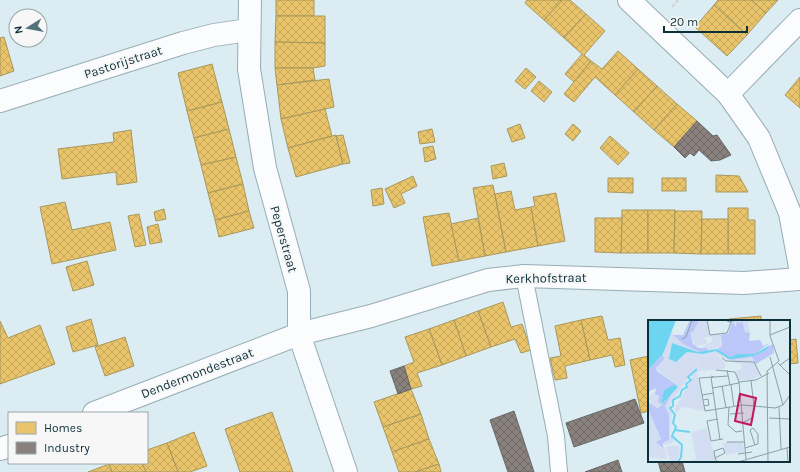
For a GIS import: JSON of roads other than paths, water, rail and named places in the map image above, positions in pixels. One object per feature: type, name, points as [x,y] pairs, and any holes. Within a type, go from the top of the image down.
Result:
[{"type":"street","name":"Peperstraat","points":[[250,0],[248,30],[249,69],[265,168],[299,291],[299,334],[346,472]]},
{"type":"street","points":[[629,0],[728,94],[759,138],[790,213],[800,267]]},
{"type":"street","points":[[728,94],[800,20]]},
{"type":"street","name":"Pastorijstraat","points":[[0,101],[183,43],[214,35],[248,30]]},
{"type":"street","name":"Kerkhofstraat","points":[[299,334],[371,316],[488,280],[524,276],[744,283],[800,279]]},
{"type":"street","name":"Dendermondestraat","points":[[97,412],[299,334]]},
{"type":"lane","points":[[524,276],[556,436],[559,472]]}]
